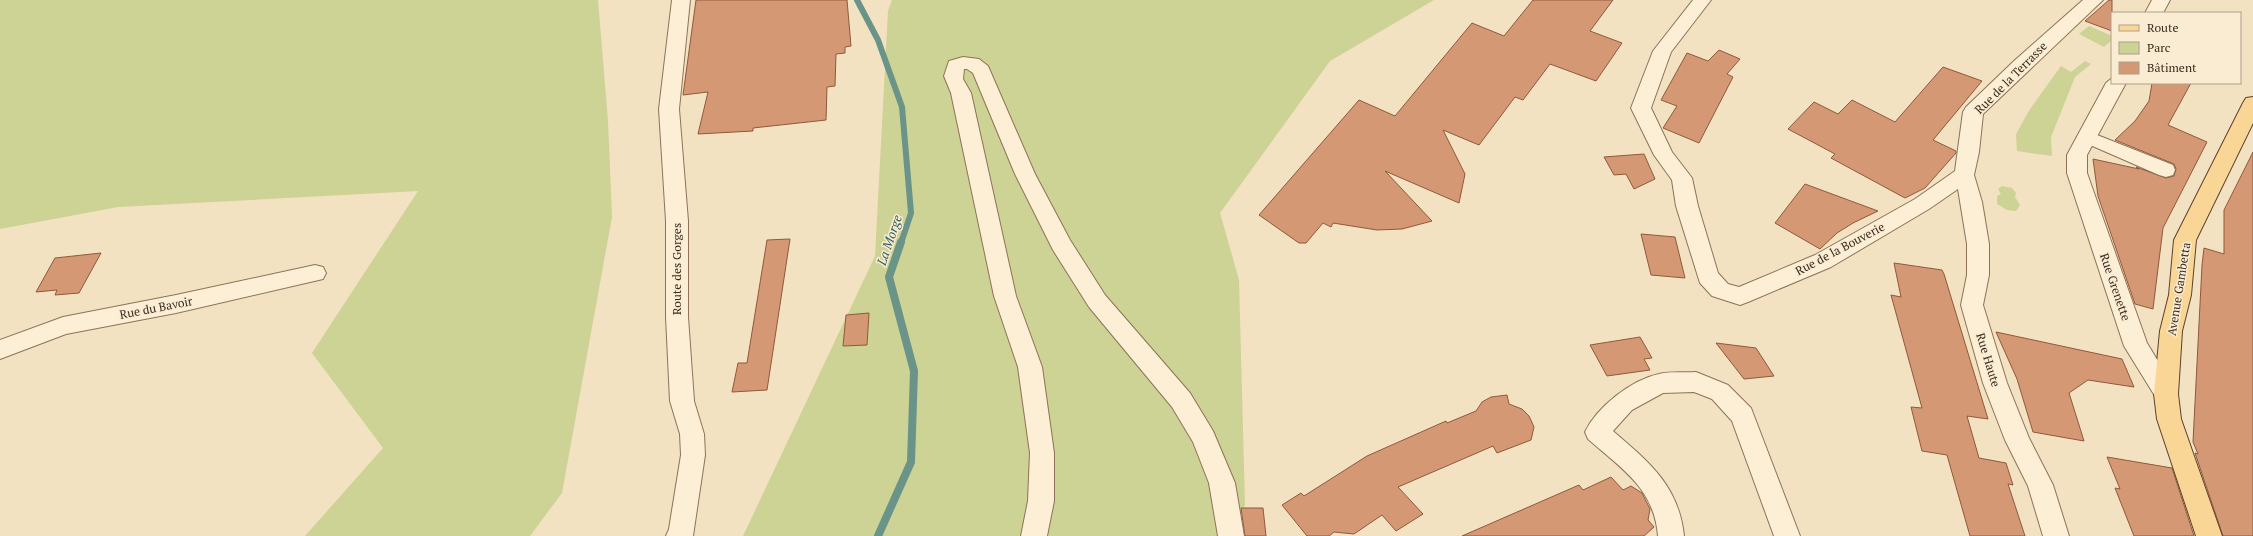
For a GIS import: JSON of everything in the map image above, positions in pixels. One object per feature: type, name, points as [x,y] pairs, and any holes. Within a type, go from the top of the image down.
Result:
[{"type":"main road","name":"Avenue Gambetta","points":[[2210,536],[2190,486],[2169,419],[2166,394],[2172,331],[2180,295],[2185,240],[2253,103]]},
{"type":"street","name":"Route des Gorges","points":[[679,536],[682,531],[693,455],[692,434],[682,401],[677,317],[677,221],[669,109],[681,0]]},
{"type":"street","name":"Rue de la Bouverie","points":[[1702,0],[1662,51],[1642,108],[1664,155],[1682,178],[1689,212],[1708,277],[1720,290],[1740,296],[1823,261],[1922,204],[1964,175]]},
{"type":"street","name":"Rue de la Terrasse","points":[[1964,175],[1969,152],[1973,112],[2021,65],[2094,0]]},
{"type":"street","points":[[2155,12],[2161,0]]},
{"type":"street","points":[[1034,536],[1041,501],[1042,453],[1030,367],[1004,296],[961,93],[953,82],[953,71],[956,65],[966,62],[975,64],[981,70],[1025,174],[1061,244],[1077,270],[1097,301],[1181,400],[1204,438],[1222,483],[1231,536]]},
{"type":"street","points":[[2115,84],[2087,137],[2166,170]]},
{"type":"street","name":"Rue Grenette","points":[[2087,137],[2077,155],[2077,173],[2136,346],[2166,394]]},
{"type":"street","name":"Rue Haute","points":[[1964,175],[1972,202],[1978,244],[1978,275],[1972,305],[1995,383],[2017,440],[2040,484],[2056,536]]},
{"type":"street","name":"Rue du Bavoir","points":[[0,350],[63,326],[176,304],[315,273]]},
{"type":"street","points":[[1671,536],[1671,522],[1664,502],[1649,478],[1597,432],[1624,403],[1660,383],[1696,382],[1720,392],[1742,415],[1787,536]]},
{"type":"green space","points":[[0,0],[598,0],[608,121],[612,217],[562,493],[530,536],[305,536],[383,448],[312,353],[418,191],[118,207],[0,229]]},
{"type":"green space","points":[[892,0],[1434,0],[1330,61],[1220,213],[1239,280],[1245,505],[1231,536],[743,536],[875,256],[888,11]]},
{"type":"green space","points":[[2089,26],[2111,36],[2111,41],[2104,47],[2079,34]]},
{"type":"green space","points":[[2085,61],[2091,64],[2075,77],[2051,137],[2052,156],[2017,151],[2016,134],[2030,109],[2061,66],[2071,72]]},
{"type":"green space","points":[[2002,186],[2012,188],[2016,193],[2015,197],[2020,205],[2016,211],[2007,210],[1997,204],[1997,196],[2001,194],[1998,189]]},
{"type":"building","points":[[696,0],[847,0],[851,46],[845,47],[845,53],[836,54],[835,86],[827,87],[826,120],[753,128],[753,131],[698,134],[708,92],[683,95]]},
{"type":"building","points":[[1533,0],[1613,0],[1590,31],[1622,43],[1596,81],[1550,64],[1523,100],[1515,97],[1479,145],[1443,130],[1465,174],[1459,203],[1385,171],[1432,221],[1402,229],[1377,230],[1333,223],[1331,227],[1323,223],[1306,243],[1299,243],[1259,215],[1359,100],[1395,116],[1472,23],[1504,36]]},
{"type":"building","points":[[2109,0],[2112,0],[2111,31],[2085,21]]},
{"type":"building","points":[[1719,50],[1740,59],[1727,74],[1733,77],[1699,143],[1663,128],[1677,106],[1661,100],[1687,53],[1708,61]]},
{"type":"building","points":[[1943,67],[1982,81],[1933,140],[1956,151],[1956,153],[1925,188],[1905,198],[1831,158],[1835,154],[1788,129],[1814,102],[1838,114],[1852,100],[1895,122]]},
{"type":"building","points":[[2152,84],[2190,84],[2168,125],[2207,142],[2163,228],[2153,309],[2135,304],[2098,196],[2093,159],[2139,169],[2136,167],[2166,178],[2174,176],[2176,169],[2174,164],[2115,140],[2135,121],[2149,101]]},
{"type":"building","points":[[2253,152],[2253,536],[2223,536],[2195,453],[2198,454],[2193,442],[2202,265],[2204,248],[2224,254],[2224,210]]},
{"type":"building","points":[[1644,154],[1655,179],[1634,189],[1626,174],[1614,175],[1604,157]]},
{"type":"building","points":[[1805,184],[1878,211],[1853,223],[1837,233],[1820,249],[1775,223]]},
{"type":"building","points":[[1641,234],[1675,237],[1685,278],[1651,275]]},
{"type":"building","points":[[790,239],[767,390],[732,392],[738,363],[747,363],[767,240]]},
{"type":"building","points":[[101,253],[79,293],[55,295],[57,290],[36,292],[55,258]]},
{"type":"building","points":[[1894,263],[1942,270],[1944,274],[1988,419],[1967,416],[1979,458],[2006,463],[2013,485],[2008,484],[2025,536],[1970,536],[1947,455],[1922,451],[1911,407],[1922,408],[1891,295],[1901,297]]},
{"type":"building","points":[[869,313],[867,345],[843,346],[846,315]]},
{"type":"building","points":[[1996,332],[2122,359],[2134,387],[2088,380],[2069,393],[2084,441],[2033,432],[2017,379]]},
{"type":"building","points":[[1640,337],[1652,358],[1644,359],[1650,370],[1607,376],[1590,345]]},
{"type":"building","points":[[1716,343],[1756,348],[1774,376],[1744,379]]},
{"type":"building","points":[[1507,395],[1509,404],[1522,409],[1529,416],[1534,427],[1531,440],[1497,453],[1493,446],[1398,487],[1423,514],[1396,531],[1382,515],[1354,534],[1334,532],[1329,536],[1307,536],[1282,505],[1301,493],[1304,496],[1367,456],[1446,421],[1447,423],[1476,411],[1482,402],[1491,397]]},
{"type":"building","points":[[2107,457],[2172,468],[2194,536],[2134,536],[2115,488],[2120,489]]},
{"type":"building","points":[[1611,477],[1623,490],[1631,486],[1642,493],[1650,509],[1648,520],[1654,527],[1644,536],[1462,536],[1579,485],[1583,490]]},
{"type":"building","points":[[1241,508],[1263,508],[1266,536],[1245,536]]},
{"type":"waterway","name":"La Morge","points":[[857,0],[878,40],[902,107],[911,213],[901,243]]},
{"type":"waterway","name":"La Morge","points":[[878,536],[911,462],[914,371],[889,277],[901,242]]}]
